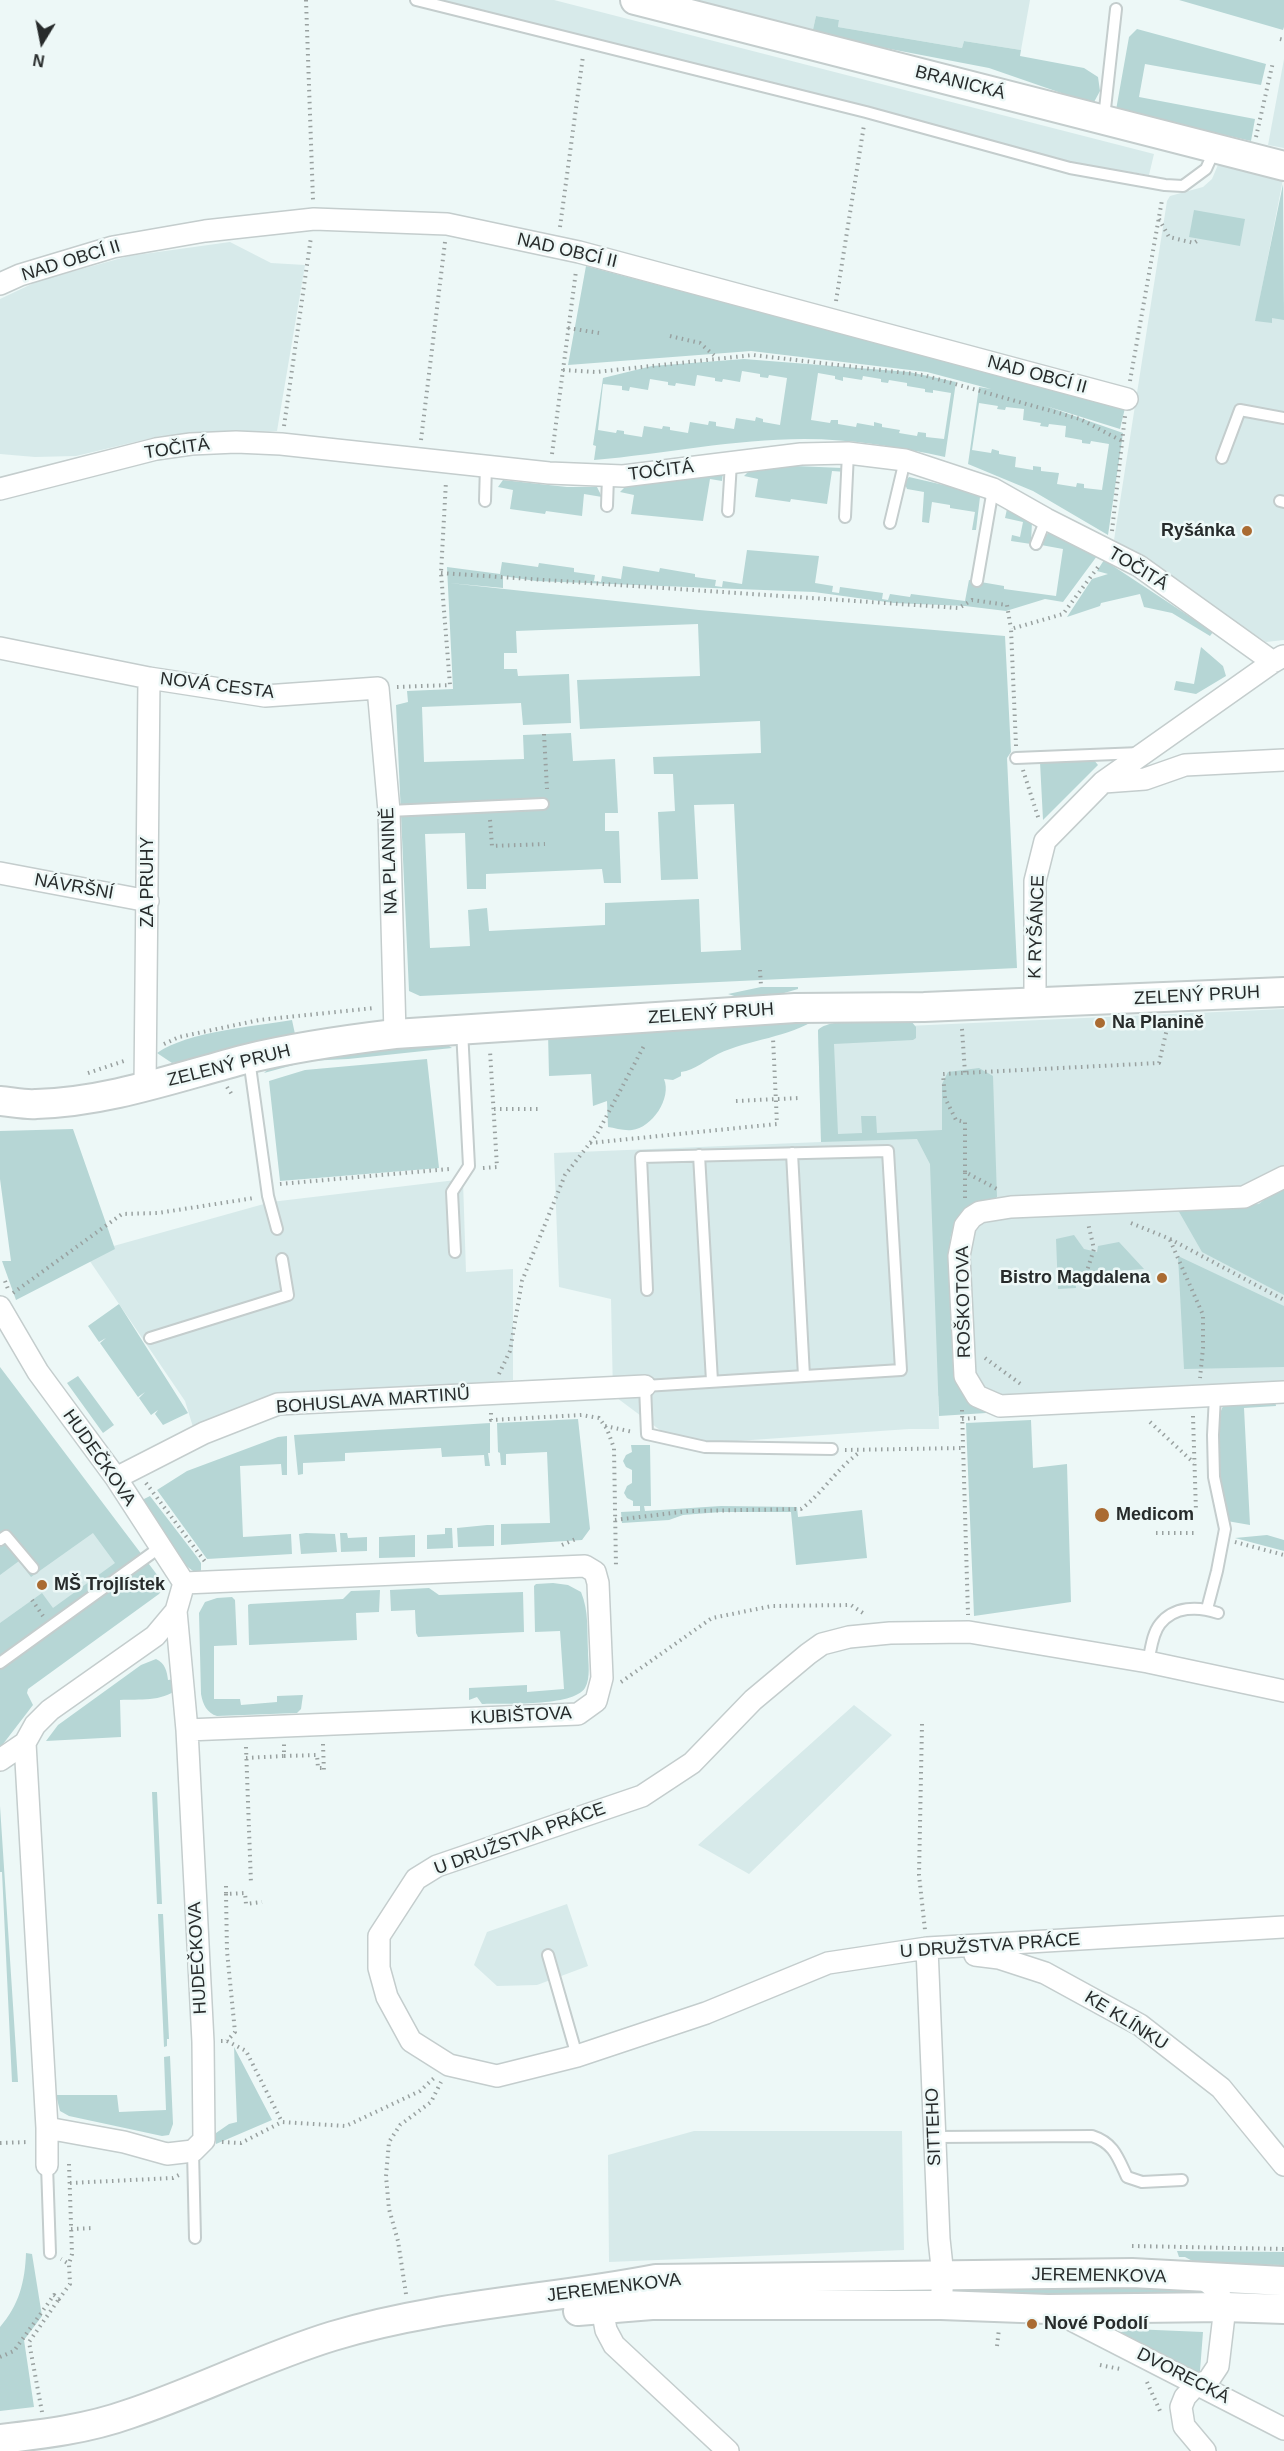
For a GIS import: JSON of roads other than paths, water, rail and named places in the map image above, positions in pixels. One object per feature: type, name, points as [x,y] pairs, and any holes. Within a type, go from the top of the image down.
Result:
[{"type":"street","name":"BRANICKÁ","points":[[635,0],[1284,166]]},
{"type":"street","name":"NAD OBCÍ II","points":[[0,284],[20,275],[113,247],[187,234],[314,219],[447,224],[579,252],[1126,399]]},
{"type":"street","name":"TOČITÁ","points":[[0,489],[156,449],[191,444],[272,443],[549,473],[608,476],[801,454],[848,453],[905,460],[993,489],[1046,519],[1139,566],[1278,659]]},
{"type":"street","name":"NOVÁ CESTA","points":[[0,648],[149,678],[265,696],[378,688]]},
{"type":"street","name":"K RYŠÁNCE","points":[[1035,1002],[1035,881],[1046,841],[1103,782],[1278,659]]},
{"type":"street","name":"ZA PRUHY","points":[[145,1087],[149,678]]},
{"type":"street","name":"NA PLANINĚ","points":[[378,688],[389,811],[395,1034]]},
{"type":"street","points":[[1150,748],[1185,765]]},
{"type":"street","points":[[1103,782],[1145,779],[1185,765],[1284,760]]},
{"type":"street","name":"NÁVRŠNÍ","points":[[0,873],[148,901]]},
{"type":"street","name":"ZELENÝ PRUH","points":[[0,1101],[34,1105],[86,1100],[249,1059],[329,1042],[395,1034],[795,1008],[924,1007],[1284,992]]},
{"type":"street","name":"ROŠKOTOVA","points":[[1284,1177],[1244,1197],[1084,1203],[980,1212],[972,1217],[965,1226],[959,1256],[965,1376],[977,1396],[1000,1406],[1284,1392]]},
{"type":"street","name":"HUDEČKOVA","points":[[5,1301],[38,1372],[116,1478],[159,1548],[184,1583],[176,1611],[187,1730],[203,2042],[197,2152]]},
{"type":"street","name":"BOHUSLAVA MARTINŮ","points":[[116,1478],[204,1433],[278,1404],[645,1386]]},
{"type":"street","name":"KUBIŠTOVA","points":[[184,1583],[585,1566],[595,1572],[598,1583],[602,1678],[596,1701],[578,1714],[187,1730]]},
{"type":"street","name":"HUDEČKOVA","points":[[25,1743],[35,1725],[50,1710],[155,1636],[176,1611]]},
{"type":"street","name":"U DRUŽSTVA PRÁCE","points":[[1284,1691],[1148,1662],[969,1632],[890,1633],[849,1637],[822,1644],[753,1700],[692,1763],[642,1796],[437,1866],[416,1879],[379,1936],[380,1968],[387,1997],[411,2041],[449,2065],[497,2076],[577,2056],[706,2013],[828,1963],[927,1948],[1284,1927]]},
{"type":"street","points":[[0,1760],[25,1743]]},
{"type":"street","points":[[25,1743],[47,2128],[47,2166]]},
{"type":"street","name":"SITTEHO","points":[[927,1948],[939,2239],[943,2276],[941,2305]]},
{"type":"street","name":"KE KLÍNKU","points":[[927,1948],[999,1958],[1045,1973],[1140,2025],[1221,2088],[1284,2165]]},
{"type":"street","points":[[47,2128],[124,2142],[167,2154],[197,2152]]},
{"type":"street","name":"JEREMENKOVA","points":[[59,2451],[133,2431],[267,2377],[336,2353],[412,2334],[600,2299],[656,2279],[1132,2274],[1284,2281]]},
{"type":"street","points":[[1203,2278],[1217,2290],[1224,2307],[1218,2366],[1208,2381],[1197,2385],[1185,2397],[1181,2407],[1184,2426],[1205,2451]]},
{"type":"street","points":[[600,2299],[608,2335],[619,2350],[728,2451]]},
{"type":"street","name":"JEREMENKOVA","points":[[0,2439],[62,2432],[128,2415],[333,2336],[409,2317],[600,2299],[652,2305],[941,2305],[1048,2309],[1284,2308]]},
{"type":"street","name":"DVORECKÁ","points":[[1048,2309],[1111,2339],[1284,2429]]},
{"type":"lane","points":[[416,0],[866,112],[1070,168],[1165,185],[1183,186],[1206,169],[1215,149]]},
{"type":"lane","points":[[1103,120],[1116,9]]},
{"type":"lane","points":[[1222,458],[1240,410],[1284,418]]},
{"type":"lane","points":[[845,517],[848,453]]},
{"type":"lane","points":[[890,523],[905,460]]},
{"type":"lane","points":[[728,512],[731,463]]},
{"type":"lane","points":[[485,501],[486,465]]},
{"type":"lane","points":[[607,506],[608,476]]},
{"type":"lane","points":[[977,581],[993,489]]},
{"type":"lane","points":[[1036,544],[1046,519]]},
{"type":"lane","points":[[1016,758],[1150,748]]},
{"type":"lane","points":[[389,811],[543,804]]},
{"type":"lane","points":[[456,1252],[452,1192],[469,1166],[462,1030]]},
{"type":"lane","points":[[249,1059],[268,1191],[277,1229]]},
{"type":"lane","points":[[647,1290],[641,1157],[888,1151],[901,1370],[645,1386],[647,1434],[705,1447],[832,1449]]},
{"type":"lane","points":[[792,1153],[804,1376]]},
{"type":"lane","points":[[699,1155],[712,1381]]},
{"type":"lane","points":[[150,1338],[288,1295],[282,1259]]},
{"type":"lane","points":[[1203,1397],[1212,1436],[1214,1477],[1225,1528],[1207,1609]]},
{"type":"lane","points":[[0,1540],[6,1536],[33,1568]]},
{"type":"lane","points":[[0,1663],[159,1548]]},
{"type":"lane","points":[[1148,1662],[1160,1624],[1188,1608],[1207,1609],[1218,1613]]},
{"type":"lane","points":[[548,1954],[577,2056]]},
{"type":"lane","points":[[935,2137],[1092,2136],[1113,2147],[1127,2177],[1142,2182],[1182,2180]]},
{"type":"lane","points":[[195,2238],[197,2152]]},
{"type":"lane","points":[[47,2166],[50,2253]]},
{"type":"place","name":"Ryšánka","points":[[1247,531]]},
{"type":"place","name":"Na Planině","points":[[1100,1023]]},
{"type":"place","name":"Bistro Magdalena","points":[[1162,1278]]},
{"type":"place","name":"Medicom","points":[[1102,1515]]},
{"type":"place","name":"MŠ Trojlístek","points":[[42,1585]]},
{"type":"place","name":"Nové Podolí","points":[[1032,2324]]}]
